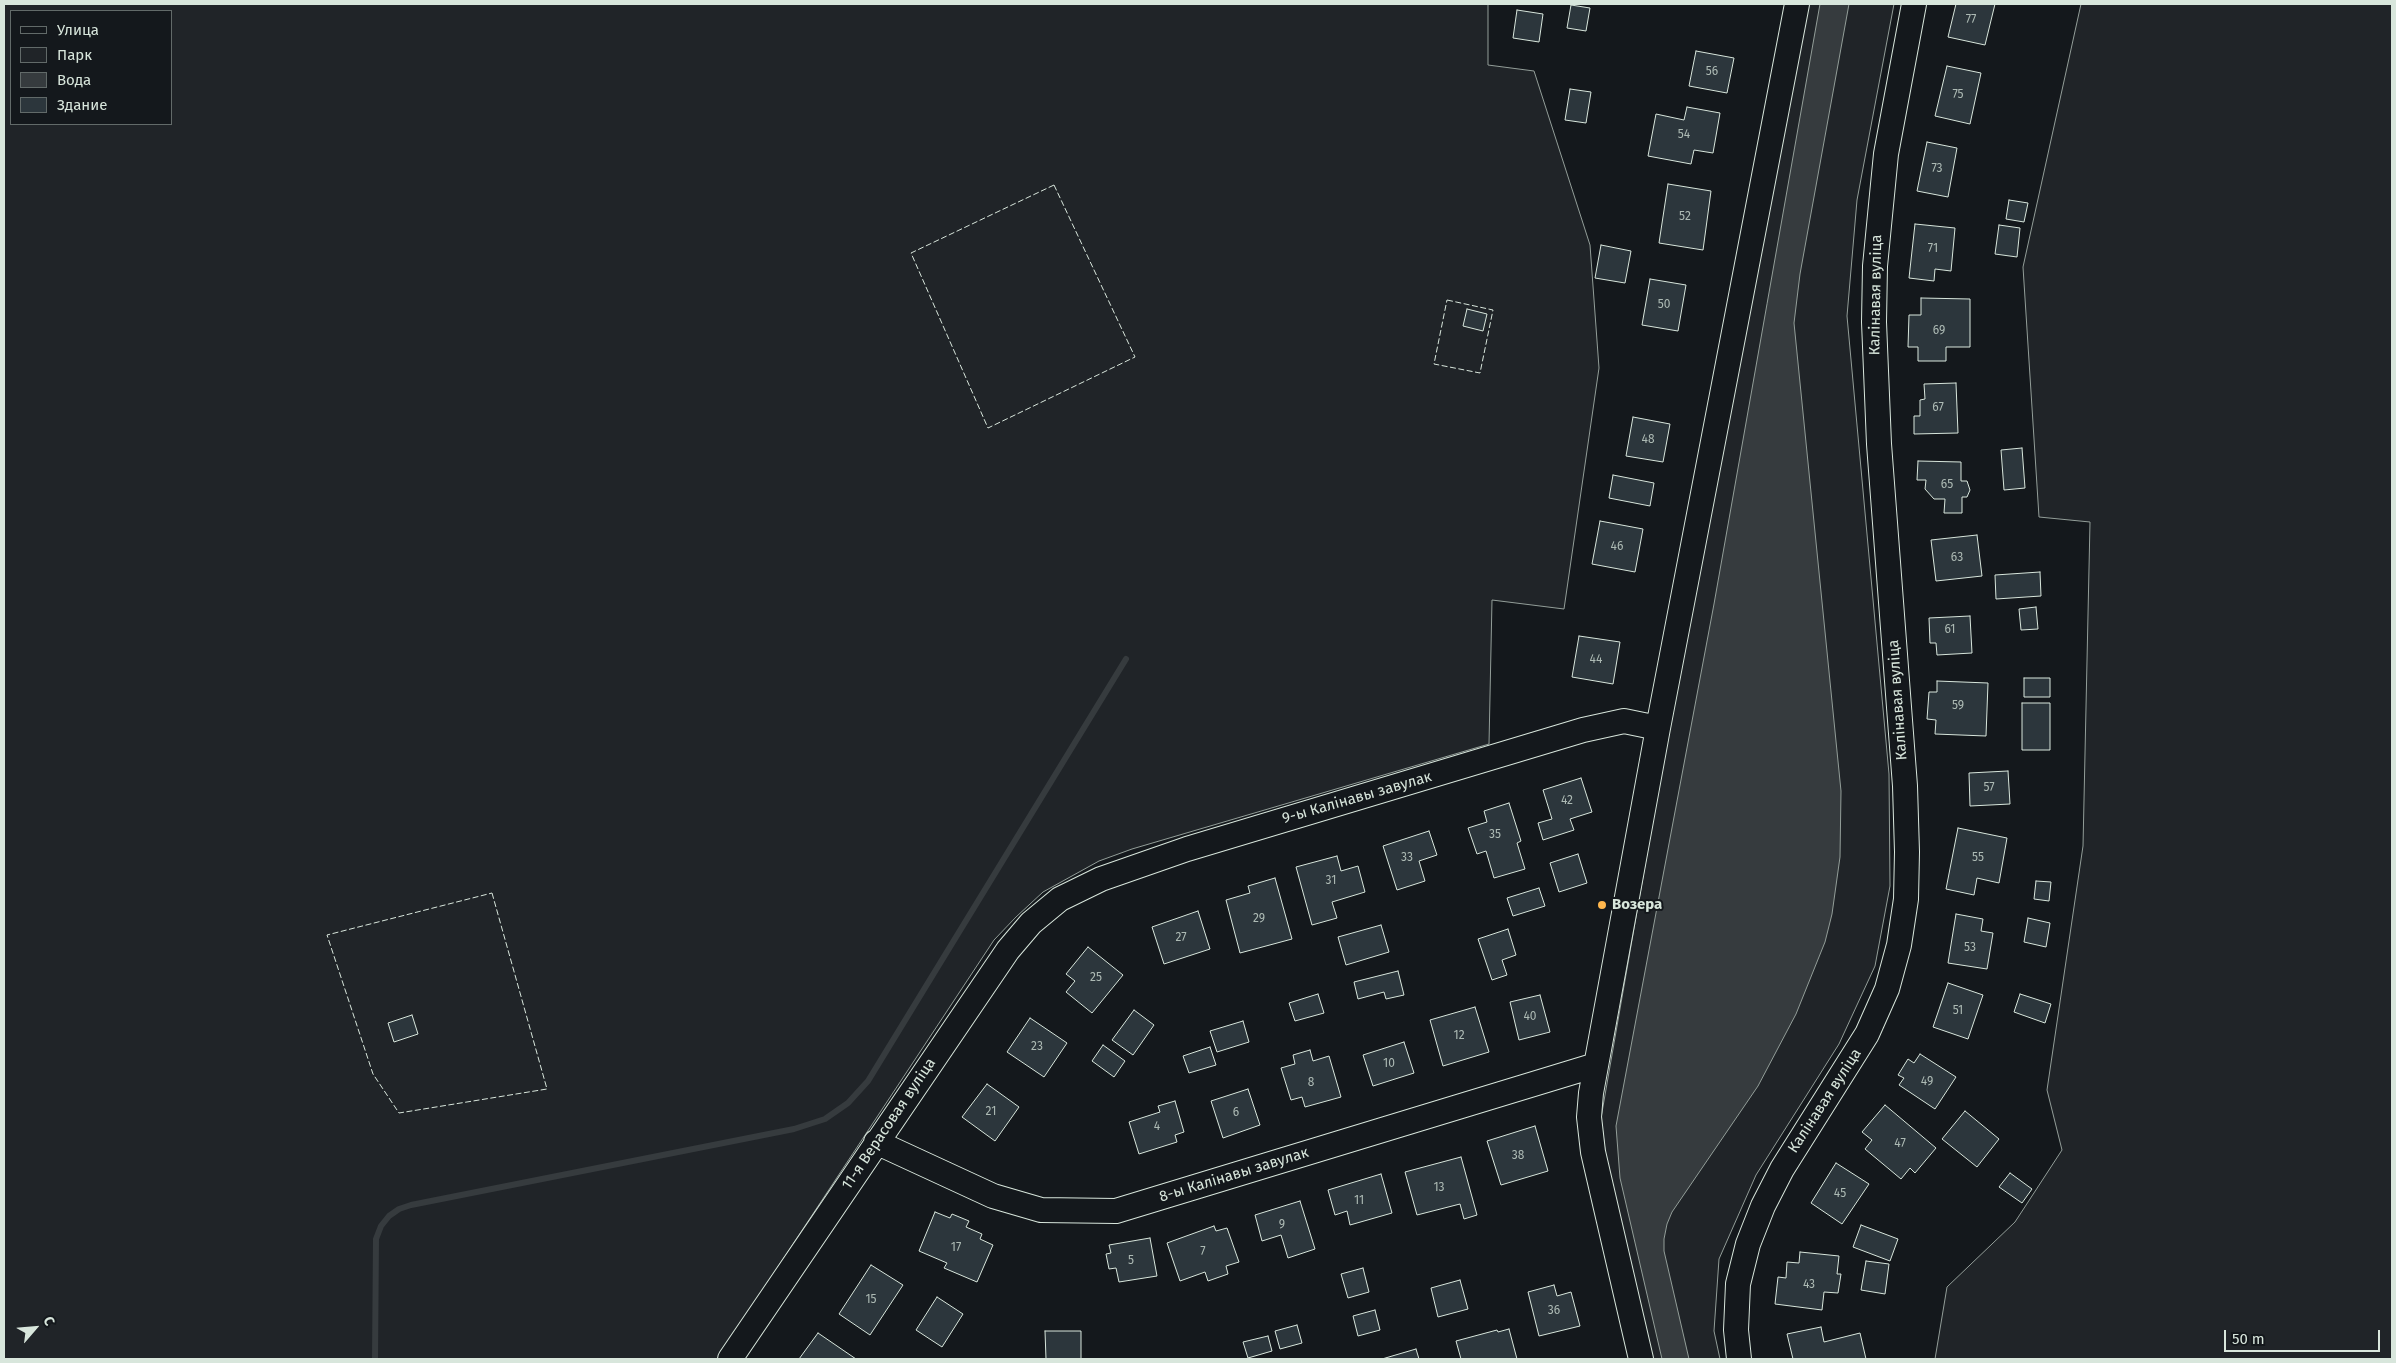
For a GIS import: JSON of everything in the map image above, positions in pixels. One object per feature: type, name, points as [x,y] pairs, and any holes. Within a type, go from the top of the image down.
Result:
[{"type":"street","points":[[1641,1359],[1593,1152],[1589,1117],[1596,1065],[1658,728],[1798,4]]},
{"type":"street","name":"Калінавая вуліца","points":[[1739,1359],[1736,1330],[1738,1284],[1748,1244],[1763,1206],[1782,1168],[1868,1034],[1887,990],[1900,945],[1906,899],[1905,786],[1879,444],[1874,322],[1875,266],[1886,154],[1914,4]]},
{"type":"street","name":"9-ы Калінавы завулак","points":[[1060,899],[1101,879],[1187,849],[1583,730],[1624,721],[1658,728]]},
{"type":"street","name":"11-я Верасовая вуліца","points":[[730,1359],[1008,950],[1031,923],[1060,899]]},
{"type":"street","name":"8-ы Калінавы завулак","points":[[876,1142],[993,1196],[1041,1210],[1116,1211],[1596,1065]]},
{"type":"green space","points":[[4,4],[1488,4],[1488,65],[1534,71],[1590,245],[1599,368],[1564,609],[1492,600],[1489,744],[1132,849],[1099,861],[1043,892],[994,940],[717,1359],[4,1359]]},
{"type":"green space","points":[[1805,4],[1894,4],[1857,200],[1847,316],[1889,774],[1890,886],[1875,966],[1839,1044],[1756,1175],[1719,1259],[1714,1331],[1720,1359],[1652,1359],[1606,1158],[1601,1118],[1667,739]]},
{"type":"green space","points":[[2081,4],[2392,4],[2392,1359],[1935,1359],[1947,1287],[2015,1222],[2062,1150],[2047,1090],[2083,846],[2090,522],[2039,517],[2023,267]]},
{"type":"water","points":[[1820,4],[1849,4],[1800,274],[1794,323],[1841,791],[1840,857],[1832,914],[1825,942],[1796,1014],[1758,1086],[1672,1212],[1667,1224],[1664,1251],[1689,1359],[1662,1359],[1620,1178],[1616,1126],[1714,604]]},
{"type":"building","points":[[1956,4],[1995,4],[1985,45],[1948,37]]},
{"type":"building","points":[[1571,5],[1590,8],[1586,31],[1567,28]]},
{"type":"building","points":[[1517,10],[1543,14],[1539,42],[1513,38]]},
{"type":"building","points":[[1696,51],[1734,58],[1727,93],[1689,86]]},
{"type":"building","points":[[1947,66],[1981,73],[1970,124],[1935,116]]},
{"type":"building","points":[[1570,89],[1591,92],[1586,123],[1565,120]]},
{"type":"building","points":[[1687,107],[1720,113],[1713,153],[1694,150],[1691,164],[1648,156],[1656,114],[1684,120]]},
{"type":"building","points":[[1927,142],[1957,148],[1948,197],[1917,191]]},
{"type":"building","points":[[1668,184],[1711,191],[1703,250],[1659,243]]},
{"type":"building","points":[[2009,200],[2028,203],[2024,222],[2006,219]]},
{"type":"building","points":[[1915,224],[1955,228],[1951,271],[1935,269],[1934,281],[1909,278]]},
{"type":"building","points":[[1999,225],[2020,228],[2017,257],[1995,254]]},
{"type":"building","points":[[1601,245],[1631,251],[1625,283],[1595,278]]},
{"type":"building","points":[[1650,279],[1686,285],[1678,331],[1642,325]]},
{"type":"building","points":[[1921,298],[1970,299],[1970,347],[1946,347],[1946,361],[1918,361],[1918,347],[1908,347],[1909,315],[1921,315]]},
{"type":"building","points":[[1467,309],[1487,314],[1483,331],[1463,326]]},
{"type":"building","points":[[1956,383],[1958,433],[1914,434],[1914,416],[1920,416],[1920,400],[1925,399],[1924,384]]},
{"type":"building","points":[[1633,417],[1670,424],[1663,462],[1626,456]]},
{"type":"building","points":[[2022,448],[2025,488],[2004,490],[2001,450]]},
{"type":"building","points":[[1918,461],[1961,462],[1961,481],[1967,481],[1970,490],[1967,497],[1962,497],[1962,513],[1944,513],[1945,499],[1934,499],[1925,489],[1926,480],[1917,480]]},
{"type":"building","points":[[1613,475],[1654,483],[1650,506],[1609,498]]},
{"type":"building","points":[[1600,521],[1643,529],[1635,572],[1592,564]]},
{"type":"building","points":[[1977,535],[1982,576],[1936,581],[1931,540]]},
{"type":"building","points":[[2040,572],[2041,596],[1996,599],[1995,575]]},
{"type":"building","points":[[2036,607],[2038,629],[2021,630],[2019,609]]},
{"type":"building","points":[[1970,616],[1972,653],[1937,655],[1936,643],[1930,643],[1929,618]]},
{"type":"building","points":[[1579,636],[1620,642],[1613,684],[1572,677]]},
{"type":"building","points":[[2024,678],[2050,678],[2050,697],[2024,697]]},
{"type":"building","points":[[1937,681],[1988,683],[1986,736],[1935,734],[1936,720],[1927,719],[1929,692],[1937,692]]},
{"type":"building","points":[[2022,703],[2050,703],[2050,750],[2022,750]]},
{"type":"building","points":[[2008,771],[2010,804],[1970,806],[1969,773]]},
{"type":"building","points":[[1581,778],[1592,812],[1570,819],[1574,830],[1543,840],[1538,823],[1552,819],[1543,790]]},
{"type":"building","points":[[1509,803],[1521,841],[1517,843],[1525,869],[1494,878],[1486,851],[1477,854],[1468,828],[1487,822],[1484,811]]},
{"type":"building","points":[[1958,828],[2007,838],[1999,883],[1977,878],[1974,895],[1946,889]]},
{"type":"building","points":[[1429,831],[1437,855],[1419,861],[1425,881],[1397,890],[1383,846]]},
{"type":"building","points":[[1578,854],[1587,883],[1559,892],[1550,863]]},
{"type":"building","points":[[1337,856],[1341,871],[1358,866],[1365,892],[1332,902],[1337,918],[1312,925],[1296,867]]},
{"type":"building","points":[[1275,878],[1292,939],[1240,953],[1226,900],[1250,893],[1248,886]]},
{"type":"building","points":[[2036,881],[2051,882],[2049,901],[2034,899]]},
{"type":"building","points":[[1539,888],[1545,906],[1513,916],[1507,898]]},
{"type":"building","points":[[1198,911],[1210,949],[1164,964],[1152,927]]},
{"type":"building","points":[[1956,914],[1983,919],[1981,931],[1993,933],[1987,969],[1948,963]]},
{"type":"building","points":[[2028,918],[2050,923],[2046,947],[2024,942]]},
{"type":"building","points":[[1381,925],[1389,952],[1346,965],[1338,937]]},
{"type":"building","points":[[1508,929],[1516,955],[1502,960],[1507,975],[1492,980],[1478,939]]},
{"type":"building","points":[[1088,947],[1123,975],[1092,1013],[1066,992],[1075,981],[1066,974]]},
{"type":"building","points":[[1398,971],[1404,995],[1386,999],[1384,992],[1358,999],[1354,982]]},
{"type":"building","points":[[1948,983],[1983,995],[1968,1039],[1933,1027]]},
{"type":"building","points":[[1318,994],[1324,1013],[1295,1021],[1289,1003]]},
{"type":"building","points":[[2020,994],[2051,1004],[2045,1023],[2014,1012]]},
{"type":"building","points":[[1540,995],[1550,1032],[1519,1040],[1510,1002]]},
{"type":"building","points":[[1475,1007],[1489,1052],[1443,1066],[1430,1020]]},
{"type":"building","points":[[1134,1010],[1154,1025],[1133,1055],[1112,1040]]},
{"type":"building","points":[[412,1015],[418,1034],[394,1042],[388,1023]]},
{"type":"building","points":[[1030,1018],[1067,1043],[1044,1077],[1007,1052]]},
{"type":"building","points":[[1243,1021],[1249,1042],[1217,1052],[1210,1031]]},
{"type":"building","points":[[1404,1042],[1414,1073],[1373,1086],[1363,1055]]},
{"type":"building","points":[[1103,1045],[1125,1061],[1114,1077],[1092,1061]]},
{"type":"building","points":[[1210,1047],[1216,1065],[1189,1073],[1183,1056]]},
{"type":"building","points":[[1310,1050],[1313,1061],[1329,1056],[1341,1097],[1305,1107],[1302,1097],[1291,1100],[1281,1068],[1295,1064],[1293,1055]]},
{"type":"building","points":[[1920,1054],[1956,1077],[1935,1109],[1899,1085],[1904,1078],[1898,1075],[1908,1059],[1914,1063]]},
{"type":"building","points":[[987,1084],[1019,1107],[995,1141],[962,1117]]},
{"type":"building","points":[[1248,1089],[1260,1125],[1223,1138],[1211,1101]]},
{"type":"building","points":[[1175,1101],[1184,1132],[1175,1135],[1177,1142],[1139,1154],[1129,1122],[1160,1112],[1158,1106]]},
{"type":"building","points":[[1885,1105],[1936,1148],[1915,1173],[1910,1168],[1901,1179],[1865,1149],[1872,1140],[1862,1132]]},
{"type":"building","points":[[1965,1111],[1999,1139],[1977,1167],[1942,1139]]},
{"type":"building","points":[[1535,1126],[1548,1171],[1501,1185],[1487,1141]]},
{"type":"building","points":[[1461,1157],[1477,1215],[1464,1219],[1460,1204],[1417,1215],[1405,1172]]},
{"type":"building","points":[[1836,1163],[1869,1184],[1842,1224],[1811,1203]]},
{"type":"building","points":[[2010,1173],[2032,1189],[2022,1203],[1999,1187]]},
{"type":"building","points":[[1381,1174],[1392,1213],[1350,1225],[1347,1211],[1335,1215],[1328,1190]]},
{"type":"building","points":[[1300,1201],[1315,1249],[1288,1258],[1281,1235],[1262,1241],[1255,1215]]},
{"type":"building","points":[[935,1212],[950,1218],[952,1214],[969,1221],[966,1227],[982,1234],[980,1239],[993,1245],[977,1282],[944,1268],[947,1263],[919,1251]]},
{"type":"building","points":[[1861,1225],[1898,1239],[1890,1261],[1853,1247]]},
{"type":"building","points":[[1214,1226],[1216,1231],[1227,1228],[1239,1262],[1226,1266],[1228,1274],[1208,1281],[1205,1272],[1180,1281],[1167,1243]]},
{"type":"building","points":[[1150,1238],[1157,1276],[1119,1282],[1116,1268],[1109,1269],[1106,1254],[1111,1253],[1109,1245]]},
{"type":"building","points":[[1800,1252],[1839,1256],[1837,1274],[1841,1274],[1838,1293],[1824,1292],[1822,1310],[1775,1304],[1778,1277],[1786,1278],[1787,1262],[1799,1263]]},
{"type":"building","points":[[1866,1261],[1889,1264],[1885,1294],[1861,1290]]},
{"type":"building","points":[[871,1265],[903,1285],[870,1335],[839,1314]]},
{"type":"building","points":[[1363,1268],[1369,1292],[1348,1298],[1341,1274]]},
{"type":"building","points":[[1460,1280],[1468,1309],[1438,1317],[1431,1288]]},
{"type":"building","points":[[1554,1285],[1557,1296],[1571,1292],[1580,1326],[1539,1336],[1528,1292]]},
{"type":"building","points":[[937,1297],[963,1314],[942,1347],[916,1330]]},
{"type":"building","points":[[1375,1310],[1380,1330],[1358,1336],[1353,1316]]},
{"type":"building","points":[[1297,1325],[1302,1343],[1280,1349],[1275,1331]]},
{"type":"building","points":[[1821,1327],[1824,1342],[1860,1333],[1866,1359],[1793,1359],[1787,1334]]},
{"type":"building","points":[[1509,1329],[1517,1359],[1461,1359],[1456,1341],[1497,1330],[1498,1332]]},
{"type":"building","points":[[1045,1331],[1081,1331],[1081,1359],[1046,1359]]},
{"type":"building","points":[[818,1333],[856,1359],[799,1359]]},
{"type":"building","points":[[1268,1336],[1272,1351],[1248,1358],[1243,1342]]},
{"type":"building","points":[[1416,1349],[1419,1359],[1382,1359]]},
{"type":"waterway","points":[[375,1359],[376,1239],[381,1226],[389,1216],[399,1209],[411,1205],[794,1129],[825,1119],[848,1103],[868,1081],[1126,659]]},
{"type":"fence","points":[[1054,185],[1135,357],[988,428],[911,253],[1054,185]]},
{"type":"fence","points":[[1447,300],[1493,310],[1480,373],[1434,364],[1447,300]]},
{"type":"fence","points":[[492,893],[547,1089],[399,1113],[373,1074],[327,935],[492,893]]},
{"type":"place","name":"Возера","points":[[1602,905]]}]
